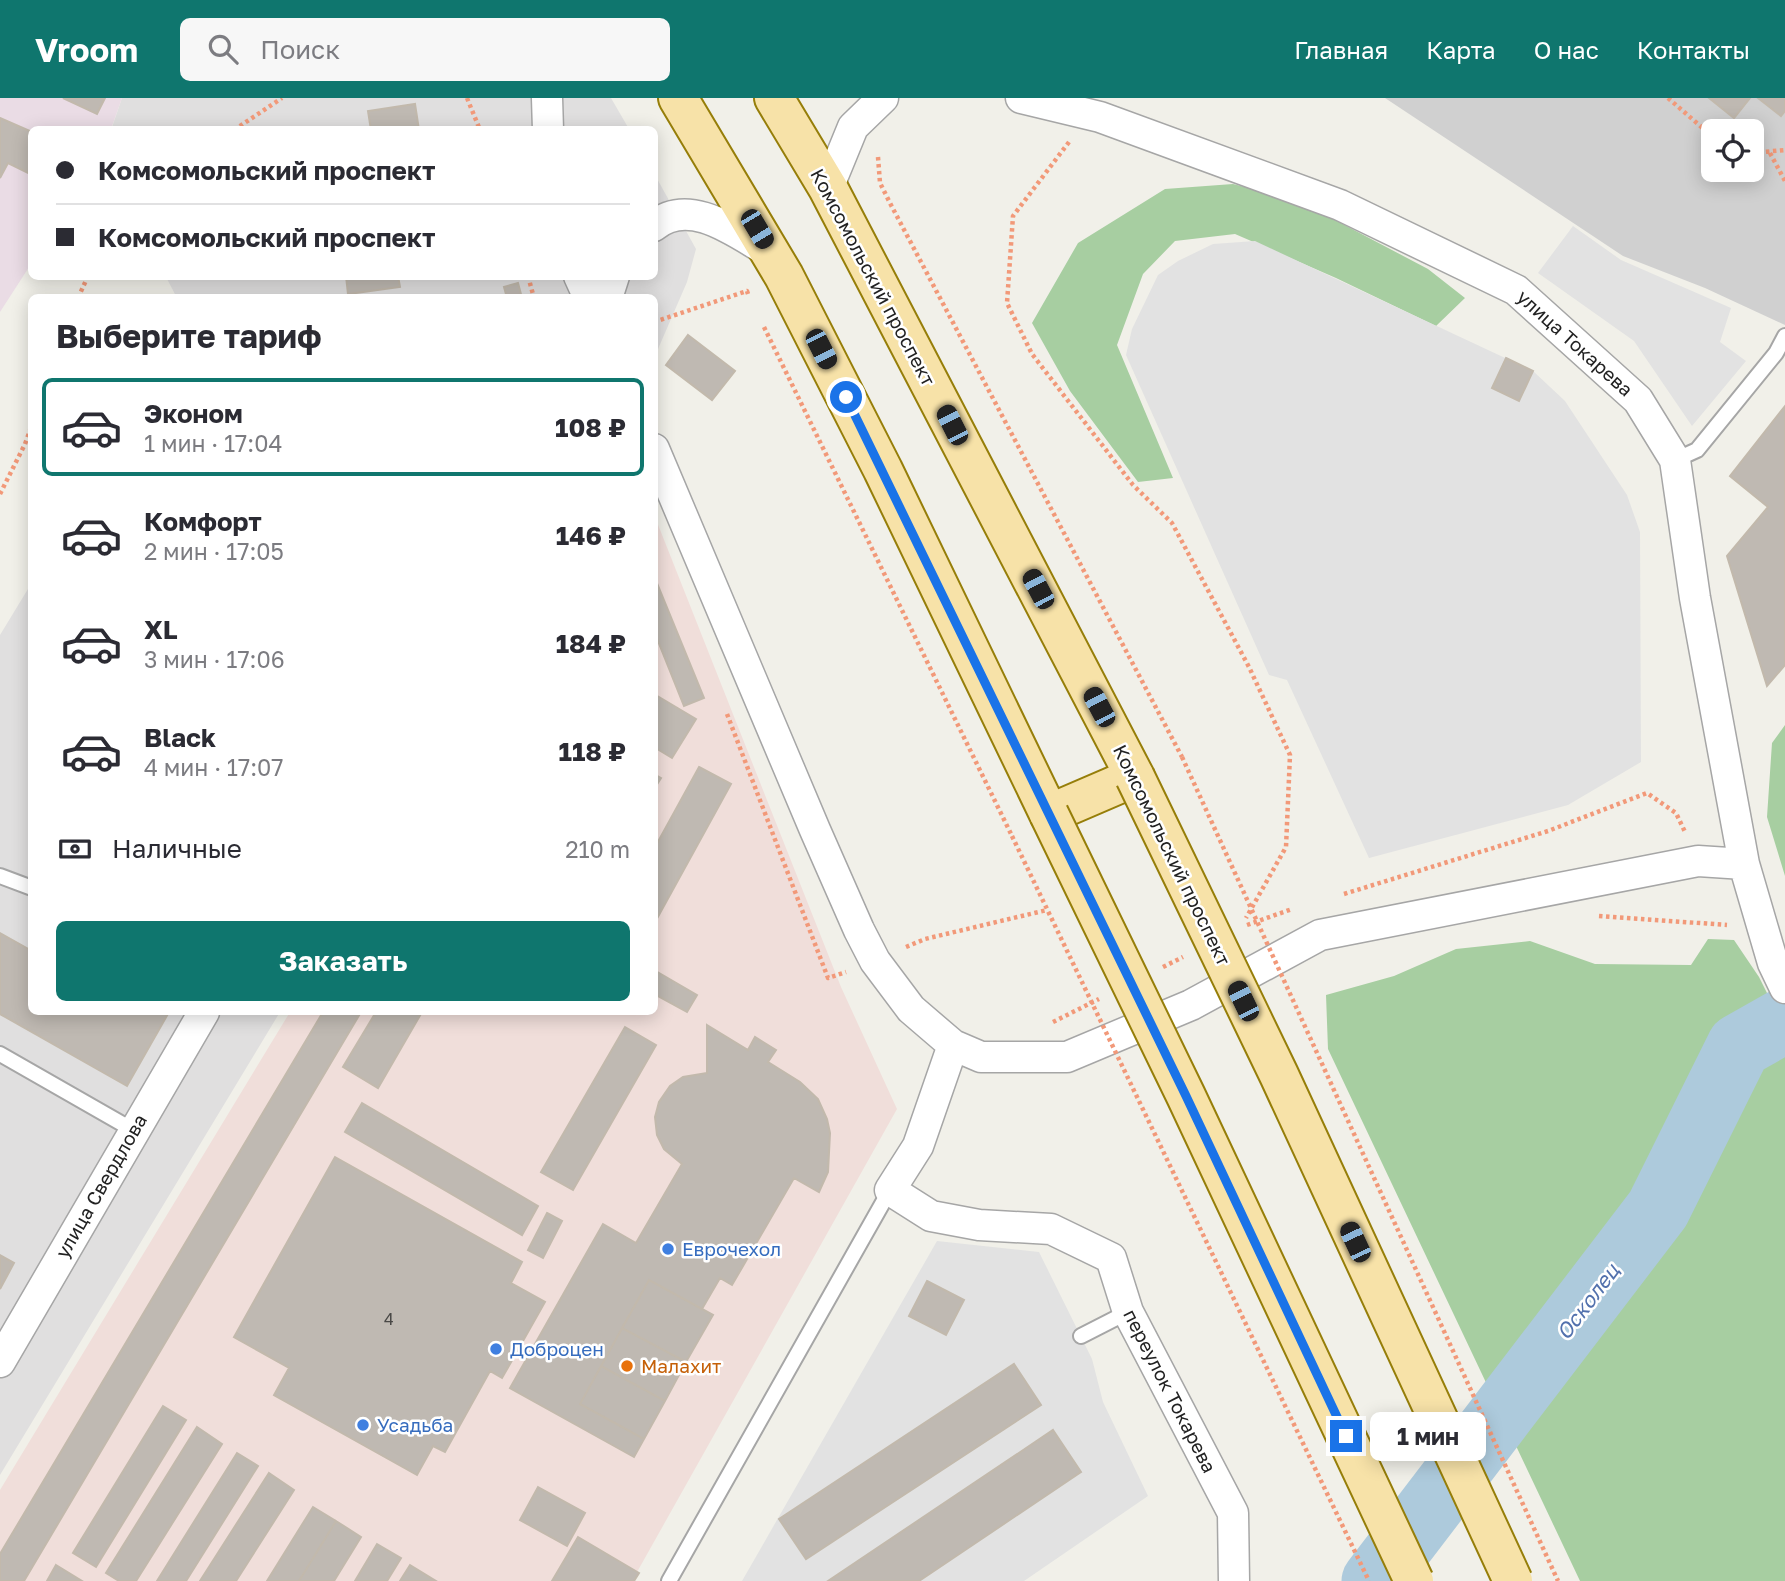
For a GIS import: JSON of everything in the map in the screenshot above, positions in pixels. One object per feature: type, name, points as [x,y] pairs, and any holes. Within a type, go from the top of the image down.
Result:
[{"type":"main road","points":[[678,98],[771,253],[883,470],[1192,1109],[1414,1581]]},
{"type":"main road","name":"Комсомольский проспект","points":[[774,98],[828,188],[1135,777],[1279,1075],[1513,1581]]},
{"type":"main road","points":[[1049,814],[1135,777]]},
{"type":"street","points":[[547,98],[548,126]]},
{"type":"street","points":[[828,188],[853,127],[883,98]]},
{"type":"street","name":"улица Токарева","points":[[1021,98],[1098,109],[1340,205],[1516,289],[1638,400],[1675,460],[1695,598],[1744,864],[1779,975]]},
{"type":"street","points":[[658,224],[682,214],[707,217],[771,253]]},
{"type":"street","name":"Комсомольский проспект","points":[[658,458],[859,930],[875,961],[911,1009],[953,1045],[981,1057],[1068,1057],[1191,1005],[1320,935],[1698,861],[1744,864]]},
{"type":"street","name":"улица Свердлова","points":[[0,1362],[202,1015]]},
{"type":"street","points":[[890,1190],[918,1146],[953,1045]]},
{"type":"street","name":"переулок Токарева","points":[[890,1190],[931,1216],[979,1225],[1051,1229],[1111,1258],[1128,1312],[1233,1513],[1234,1581]]},
{"type":"lane","points":[[1675,460],[1697,450],[1776,353],[1785,336]]},
{"type":"lane","points":[[0,876],[28,886]]},
{"type":"lane","points":[[0,1054],[134,1130]]},
{"type":"lane","points":[[669,1581],[890,1190]]},
{"type":"lane","points":[[1081,1336],[1128,1312]]},
{"type":"path","points":[[240,126],[282,98]]},
{"type":"path","points":[[467,98],[478,126]]},
{"type":"path","points":[[1668,98],[1701,127]]},
{"type":"path","points":[[1098,109],[1070,140],[1013,216],[1007,303],[1032,354],[1133,485],[1172,523],[1249,667],[1290,755],[1286,848],[1240,928],[1295,909]]},
{"type":"path","points":[[1764,152],[1785,150]]},
{"type":"path","points":[[1770,152],[1785,181]]},
{"type":"path","points":[[877,153],[880,183],[891,205],[1182,757],[1558,1581]]},
{"type":"path","points":[[658,321],[747,291],[753,303]]},
{"type":"path","points":[[759,316],[1369,1581]]},
{"type":"path","points":[[0,494],[28,436]]},
{"type":"path","points":[[1335,896],[1548,831],[1647,793]]},
{"type":"path","points":[[925,939],[1047,910]]},
{"type":"path","points":[[1591,915],[1735,925]]},
{"type":"path","points":[[907,947],[914,957]]},
{"type":"path","points":[[1156,971],[1192,952]]},
{"type":"path","points":[[1276,987],[1288,981]]},
{"type":"path","points":[[1068,1057],[1047,1025],[1108,995]]},
{"type":"path","points":[[1113,1065],[1125,1059]]},
{"type":"shaded area","points":[[0,98],[122,98],[112,126],[28,126],[28,269],[0,312]]},
{"type":"shaded area","points":[[122,98],[611,98],[627,126],[112,126]]},
{"type":"shaded area","points":[[1385,98],[1785,98],[1785,325],[1705,288],[1623,256]]},
{"type":"shaded area","points":[[658,180],[696,249],[687,282],[658,349],[658,294],[175,294],[168,280],[658,280]]},
{"type":"shaded area","points":[[1573,226],[1621,260],[1731,308],[1720,342],[1746,361],[1692,426],[1634,341],[1538,273]]},
{"type":"shaded area","points":[[1255,241],[1533,371],[1565,401],[1627,495],[1640,532],[1641,762],[1568,805],[1369,858],[1287,680],[1269,675],[1126,355],[1132,329],[1158,275],[1178,261],[1213,244]]},
{"type":"shaded area","points":[[658,525],[841,987],[897,1109],[632,1581],[0,1581],[0,1490],[288,1015],[658,1015]]},
{"type":"shaded area","points":[[28,589],[28,1015],[278,1015],[0,1475],[0,635]]},
{"type":"shaded area","points":[[937,1241],[1039,1252],[1092,1359],[1103,1402],[1148,1496],[1024,1581],[742,1581]]},
{"type":"green space","points":[[1233,184],[1297,200],[1428,269],[1465,298],[1436,326],[1235,234],[1175,241],[1143,274],[1117,345],[1173,478],[1138,482],[1070,391],[1032,323],[1078,243],[1165,189]]},
{"type":"green space","points":[[1785,725],[1785,876],[1767,817],[1772,743]]},
{"type":"green space","points":[[1708,939],[1734,940],[1759,977],[1785,1029],[1785,1581],[1580,1581],[1328,1049],[1326,995],[1394,976],[1456,949],[1530,941],[1595,964],[1691,965]]},
{"type":"building","points":[[63,98],[105,98],[97,114]]},
{"type":"building","points":[[1709,98],[1750,98],[1734,118]]},
{"type":"building","points":[[1758,98],[1785,98],[1785,111],[1781,116]]},
{"type":"building","points":[[415,104],[418,126],[370,126],[368,111]]},
{"type":"building","points":[[0,118],[28,130],[28,173],[8,163],[0,178]]},
{"type":"building","points":[[346,280],[399,280],[400,287],[348,294]]},
{"type":"building","points":[[518,283],[521,294],[506,294],[504,287]]},
{"type":"building","points":[[688,335],[735,371],[712,400],[666,365]]},
{"type":"building","points":[[1506,358],[1533,371],[1519,401],[1492,388]]},
{"type":"building","points":[[1785,406],[1785,665],[1767,686],[1727,556],[1768,507],[1730,476]]},
{"type":"building","points":[[658,586],[704,698],[684,706],[658,641]]},
{"type":"building","points":[[658,696],[696,719],[672,758],[658,749]]},
{"type":"building","points":[[699,767],[731,784],[658,917],[658,842]]},
{"type":"building","points":[[0,933],[28,949],[28,1015],[167,1015],[127,1086],[0,1014]]},
{"type":"building","points":[[658,972],[697,995],[687,1012],[658,996]]},
{"type":"building","points":[[321,1015],[359,1015],[24,1581],[0,1581],[0,1554]]},
{"type":"building","points":[[374,1015],[420,1015],[378,1088],[343,1067]]},
{"type":"building","points":[[707,1025],[748,1050],[755,1037],[776,1050],[768,1062],[800,1082],[818,1099],[830,1133],[828,1172],[819,1192],[794,1178],[732,1285],[720,1278],[702,1309],[649,1280],[580,1404],[644,1439],[634,1457],[510,1388],[603,1224],[636,1243],[682,1164],[664,1149],[657,1135],[655,1117],[659,1102],[670,1086],[683,1077],[707,1073]]},
{"type":"building","points":[[625,1027],[656,1045],[573,1190],[541,1172]]},
{"type":"building","points":[[362,1103],[538,1206],[522,1235],[345,1132]]},
{"type":"building","points":[[335,1157],[522,1262],[511,1283],[545,1302],[502,1378],[490,1371],[445,1452],[433,1446],[417,1475],[274,1395],[289,1368],[234,1337]]},
{"type":"building","points":[[547,1213],[562,1221],[543,1258],[528,1250]]},
{"type":"building","points":[[0,1255],[14,1263],[0,1289]]},
{"type":"building","points":[[649,1280],[713,1315],[686,1362],[622,1328]]},
{"type":"building","points":[[927,1281],[964,1300],[946,1335],[909,1316]]},
{"type":"building","points":[[622,1328],[686,1362],[665,1401],[601,1366]]},
{"type":"building","points":[[1014,1364],[1041,1405],[806,1559],[779,1519]]},
{"type":"building","points":[[601,1366],[665,1401],[644,1439],[580,1404]]},
{"type":"building","points":[[163,1406],[186,1420],[96,1567],[73,1553]]},
{"type":"building","points":[[197,1427],[222,1444],[136,1581],[119,1581],[106,1573]]},
{"type":"building","points":[[1053,1430],[1081,1472],[919,1581],[828,1581]]},
{"type":"building","points":[[237,1453],[258,1466],[186,1581],[157,1581]]},
{"type":"building","points":[[269,1473],[294,1490],[236,1581],[200,1581]]},
{"type":"building","points":[[538,1487],[585,1513],[567,1546],[520,1520]]},
{"type":"building","points":[[313,1507],[336,1521],[299,1581],[267,1581]]},
{"type":"building","points":[[336,1521],[361,1537],[334,1581],[299,1581]]},
{"type":"building","points":[[578,1537],[639,1573],[634,1581],[552,1581]]},
{"type":"building","points":[[377,1544],[401,1558],[387,1581],[355,1581]]},
{"type":"building","points":[[56,1565],[82,1581],[47,1581]]},
{"type":"building","points":[[410,1565],[436,1581],[400,1581]]},
{"type":"waterway","name":"Осколец","points":[[1374,1581],[1658,1209],[1739,1046],[1785,1020]]},
{"type":"place","name":"Еврочехол","points":[[668,1249]]},
{"type":"place","name":"Доброцен","points":[[496,1349]]},
{"type":"place","name":"Малахит","points":[[627,1366]]},
{"type":"place","name":"Усадьба","points":[[363,1425]]},
{"type":"route","points":[[846,397],[1186,1096],[1346,1436]]}]
